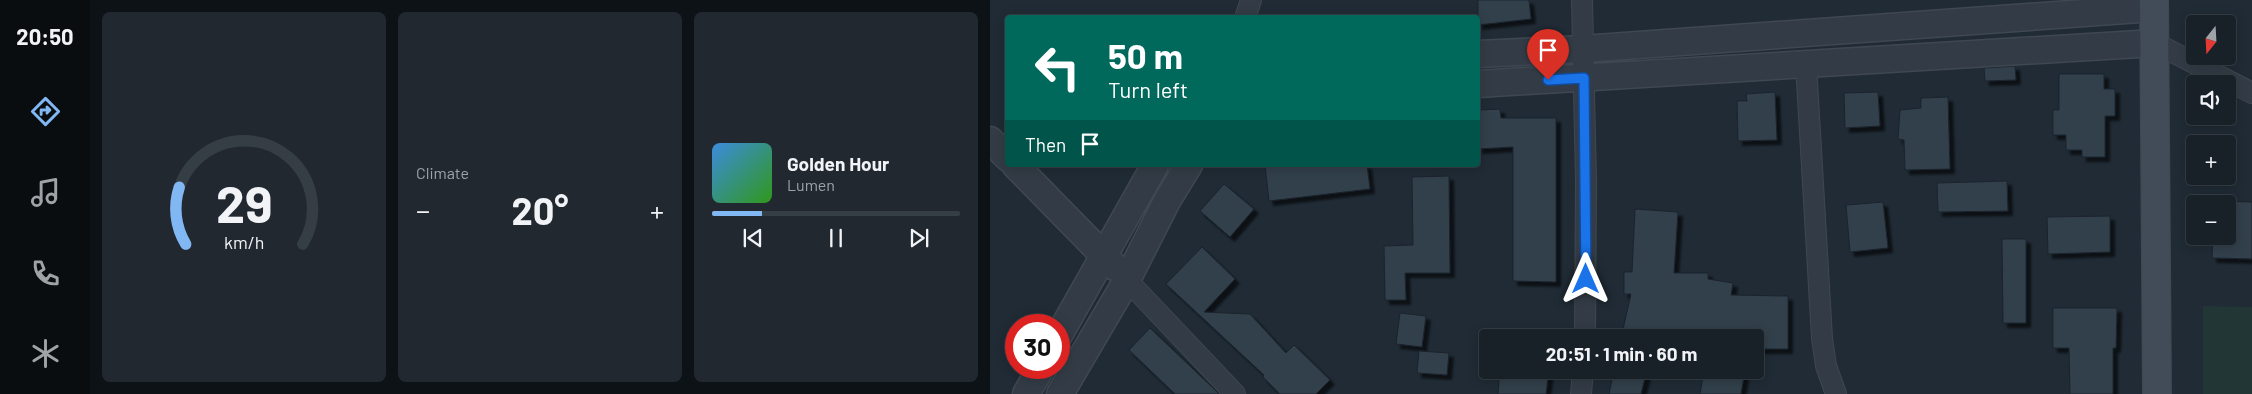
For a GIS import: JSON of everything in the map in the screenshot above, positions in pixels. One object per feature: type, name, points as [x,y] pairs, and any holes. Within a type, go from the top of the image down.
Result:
[{"type":"main road","points":[[2154,4],[2157,394]]},
{"type":"street","points":[[1246,15],[1251,0]]},
{"type":"street","points":[[1582,0],[1585,329]]},
{"type":"street","points":[[1480,54],[1582,49],[2154,4]]},
{"type":"street","points":[[1480,84],[2155,43],[2252,93]]},
{"type":"street","points":[[1806,64],[1822,338],[1826,366],[1836,394]]},
{"type":"street","points":[[990,140],[1005,155]]},
{"type":"street","points":[[1016,167],[1104,255],[1143,299],[1235,394]]},
{"type":"street","points":[[1070,315],[1153,167]]},
{"type":"street","points":[[1060,394],[1127,280],[1167,202],[1188,167]]},
{"type":"street","points":[[1026,394],[1035,379]]},
{"type":"street","points":[[1581,394],[1582,379]]},
{"type":"green space","points":[[2203,306],[2252,307],[2252,394],[2203,394]]},
{"type":"building","points":[[1478,0],[1529,0],[1531,19],[1480,25],[1480,15],[1478,15]]},
{"type":"building","points":[[2015,66],[2016,80],[1985,81],[1984,68]]},
{"type":"building","points":[[2059,74],[2104,74],[2104,89],[2115,89],[2115,116],[2105,116],[2105,157],[2082,157],[2082,150],[2066,150],[2066,135],[2053,135],[2053,110],[2059,110]]},
{"type":"building","points":[[1775,92],[1777,140],[1738,141],[1737,101],[1747,101],[1746,94]]},
{"type":"building","points":[[1878,92],[1880,126],[1845,128],[1844,93]]},
{"type":"building","points":[[1948,97],[1950,169],[1905,170],[1904,140],[1898,139],[1900,110],[1921,108],[1921,98]]},
{"type":"building","points":[[1500,109],[1501,118],[1556,118],[1556,282],[1513,281],[1513,147],[1480,149],[1480,110]]},
{"type":"building","points":[[1265,167],[1367,167],[1370,189],[1269,201]]},
{"type":"building","points":[[1449,176],[1450,273],[1405,273],[1406,300],[1385,300],[1384,246],[1413,245],[1412,177]]},
{"type":"building","points":[[2007,181],[2008,211],[1938,212],[1937,183]]},
{"type":"building","points":[[1224,184],[1254,209],[1230,237],[1200,211]]},
{"type":"building","points":[[1883,202],[1888,248],[1850,252],[1846,205]]},
{"type":"building","points":[[2236,202],[2252,202],[2252,259],[2212,258],[2213,245],[2236,245]]},
{"type":"building","points":[[1635,209],[1678,212],[1674,273],[1708,273],[1708,279],[1733,283],[1731,295],[1788,296],[1788,349],[1764,349],[1764,329],[1623,329],[1631,294],[1624,294],[1624,272],[1632,272]]},
{"type":"building","points":[[2110,216],[2110,252],[2048,254],[2047,217]]},
{"type":"building","points":[[2002,239],[2026,239],[2026,323],[2003,323]]},
{"type":"building","points":[[1202,247],[1235,279],[1204,312],[1250,314],[1286,353],[1294,345],[1330,380],[1316,394],[1280,394],[1263,377],[1264,375],[1166,284]]},
{"type":"building","points":[[2053,308],[2117,308],[2116,348],[2113,348],[2113,394],[2070,394],[2069,348],[2053,348]]},
{"type":"building","points":[[1400,313],[1426,316],[1422,347],[1396,344]]},
{"type":"building","points":[[1150,328],[1219,394],[1175,394],[1129,350]]},
{"type":"building","points":[[1419,351],[1449,353],[1447,375],[1417,373]]},
{"type":"building","points":[[1499,379],[1548,379],[1546,394],[1498,394]]},
{"type":"building","points":[[1612,379],[1645,379],[1641,394],[1609,394]]},
{"type":"building","points":[[1702,379],[1744,379],[1741,394],[1700,394]]},
{"type":"route","points":[[1548,80],[1584,78],[1586,279]]}]
